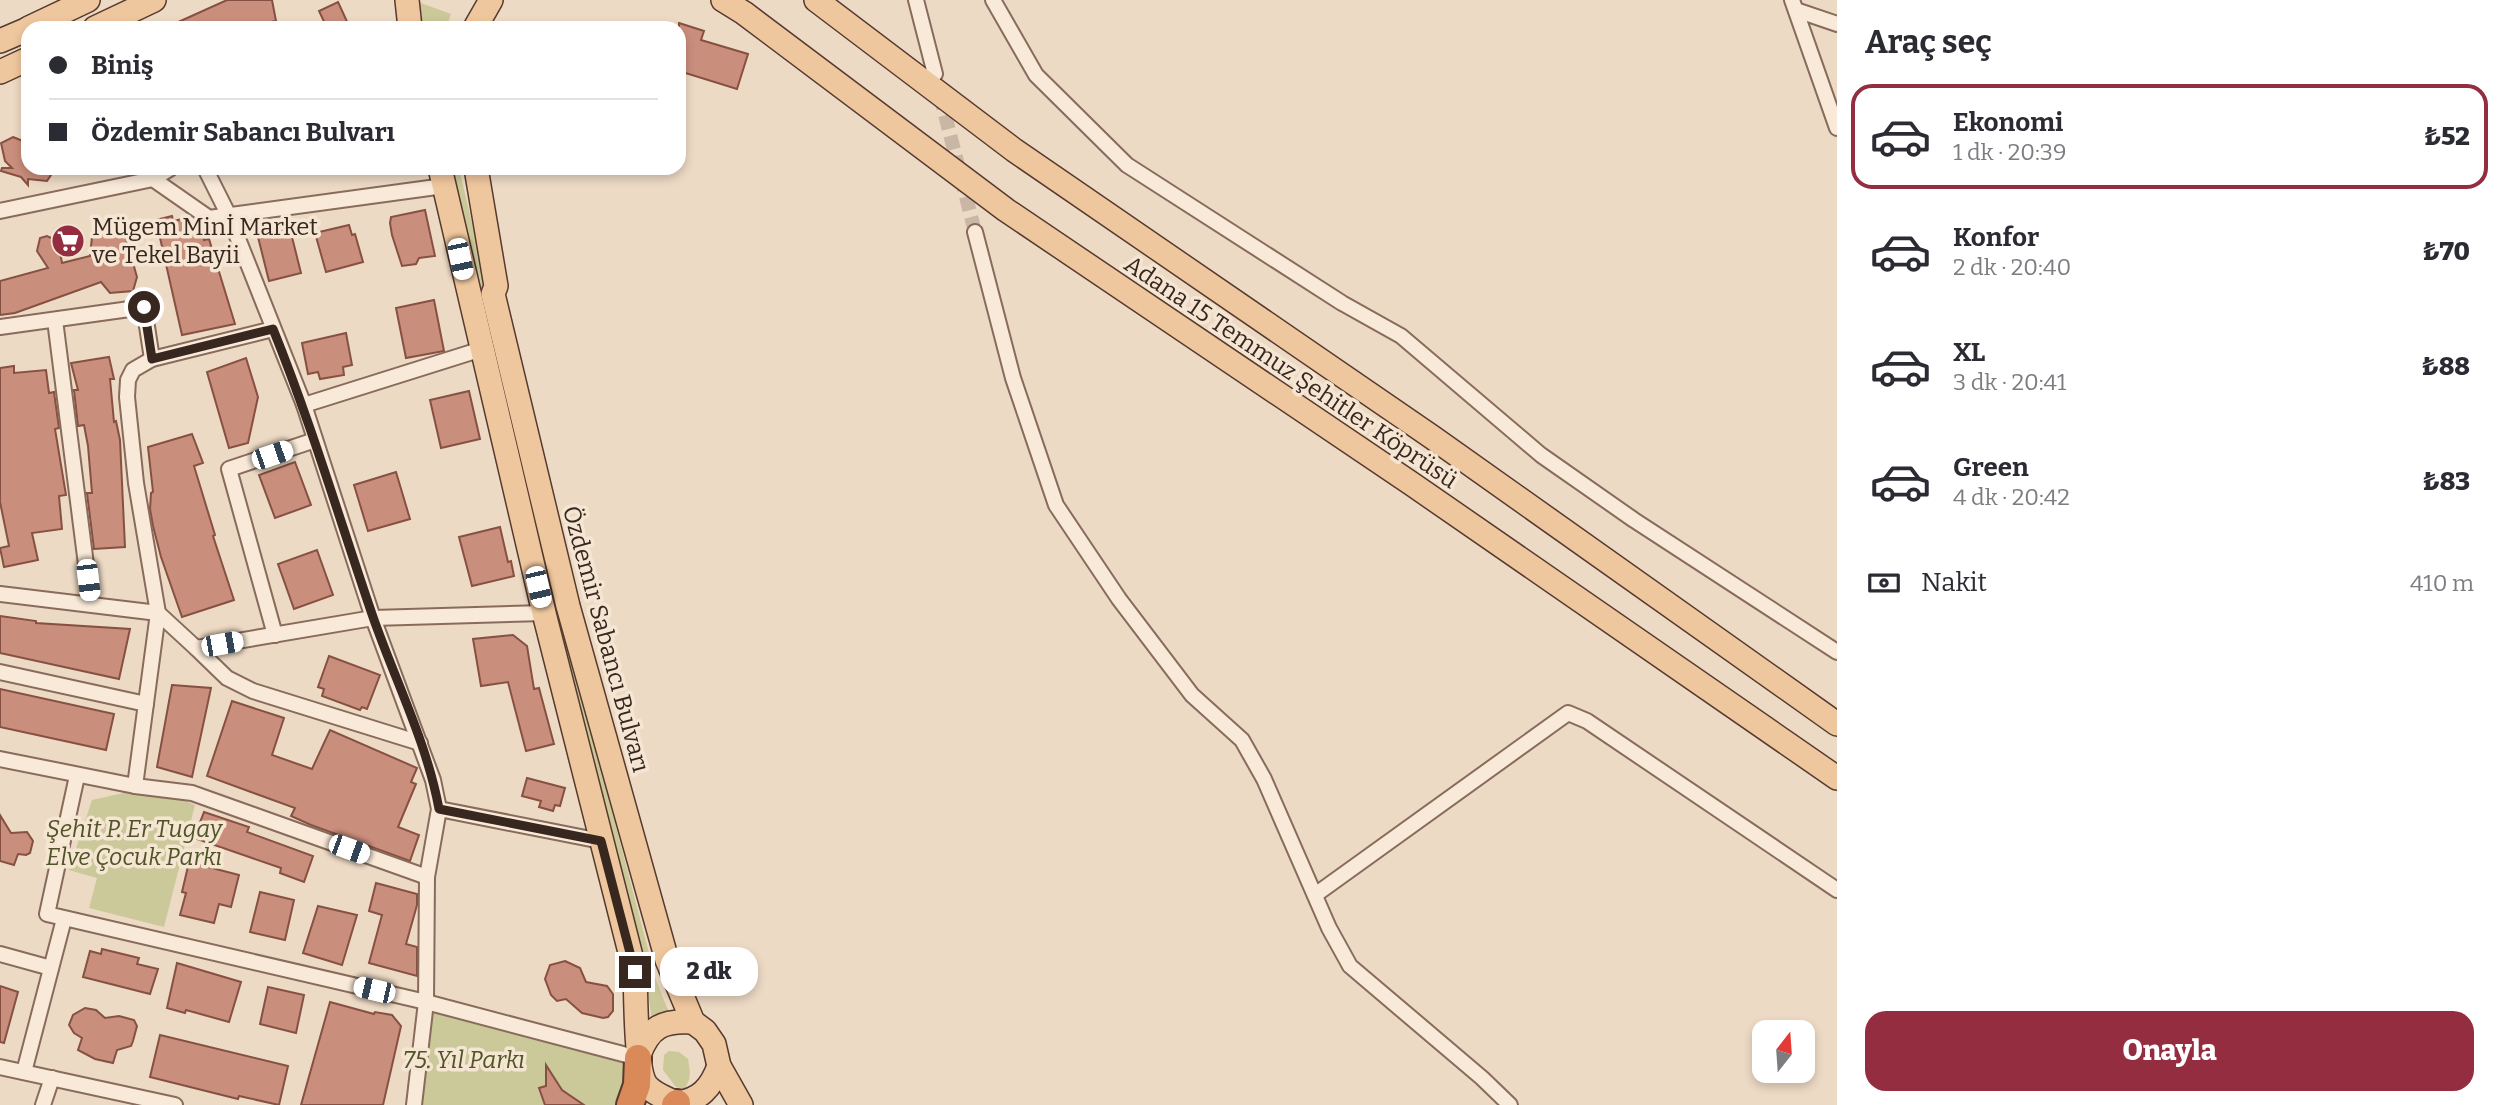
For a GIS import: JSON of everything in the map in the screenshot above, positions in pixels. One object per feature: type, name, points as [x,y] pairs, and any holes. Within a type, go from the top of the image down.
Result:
[{"type":"highway","points":[[629,1105],[636,1085],[638,1058]]},
{"type":"main road","points":[[38,21],[55,8],[88,0]]},
{"type":"main road","points":[[126,21],[155,0]]},
{"type":"main road","points":[[407,0],[409,21]]},
{"type":"main road","points":[[477,21],[491,0]]},
{"type":"main road","name":"Adana 15 Temmuz Şehitler Köprüsü","points":[[723,0],[744,13],[1006,211],[1423,492],[1837,778]]},
{"type":"main road","name":"Adana 15 Temmuz Şehitler Köprüsü","points":[[816,0],[1014,150],[1432,437],[1837,724]]},
{"type":"main road","points":[[0,41],[21,32]]},
{"type":"main road","points":[[0,72],[21,62]]},
{"type":"main road","name":"Özdemir Sabancı Bulvarı","points":[[477,175],[495,286],[493,294],[568,606],[667,960],[693,1022],[705,1031],[714,1044],[719,1066],[741,1105]]},
{"type":"main road","name":"Özdemir Sabancı Bulvarı","points":[[442,177],[544,614],[635,972],[638,1058],[644,1082],[663,1099],[677,1104]]},
{"type":"main road","points":[[638,1058],[644,1041],[652,1031],[664,1024],[693,1022]]},
{"type":"main road","points":[[677,1104],[691,1101],[703,1094],[713,1082],[719,1066]]},
{"type":"street","points":[[916,0],[935,74]]},
{"type":"street","points":[[993,0],[1036,75],[1127,165],[1342,303],[1401,336],[1542,455],[1634,520],[1837,652]]},
{"type":"street","points":[[1794,5],[1837,24]]},
{"type":"street","points":[[1794,5],[1837,128]]},
{"type":"street","points":[[1821,85],[1837,91]]},
{"type":"street","points":[[0,211],[144,175]]},
{"type":"street","points":[[155,175],[209,218],[442,177]]},
{"type":"street","points":[[208,175],[229,216],[303,405],[373,618],[433,780],[439,809],[427,877],[426,1002],[414,1105]]},
{"type":"street","points":[[975,232],[1013,378],[1056,505],[1119,598],[1192,695],[1242,740],[1264,779],[1329,928],[1350,966],[1510,1105]]},
{"type":"street","points":[[0,327],[144,307],[152,359]]},
{"type":"street","points":[[55,320],[91,604]]},
{"type":"street","points":[[135,786],[158,613],[136,483],[127,397],[128,380],[133,370],[152,359],[273,329]]},
{"type":"street","points":[[303,405],[482,349]]},
{"type":"street","points":[[275,635],[229,469],[315,440]]},
{"type":"street","points":[[0,594],[158,613],[227,677],[253,691],[420,743]]},
{"type":"street","points":[[196,648],[373,618],[544,614]]},
{"type":"street","points":[[0,672],[146,704]]},
{"type":"street","points":[[1315,895],[1568,713],[1587,721],[1837,890]]},
{"type":"street","points":[[0,759],[77,776],[192,793],[427,877]]},
{"type":"street","points":[[77,776],[47,914],[426,1002],[638,1058]]},
{"type":"street","points":[[439,809],[601,841]]},
{"type":"street","points":[[24,1072],[64,919]]},
{"type":"street","points":[[0,954],[51,968]]},
{"type":"street","points":[[0,1067],[52,1078],[123,1099],[176,1105]]},
{"type":"street","points":[[43,1105],[52,1078]]},
{"type":"green space","points":[[418,2],[451,14],[448,21],[419,21]]},
{"type":"green space","points":[[451,175],[461,175],[589,723],[656,980],[670,1015],[652,1022],[647,983],[541,560]]},
{"type":"green space","name":"Şehit P. Er Tugay Elve Çocuk Parkı","points":[[142,789],[157,789],[195,805],[164,927],[89,908],[97,878],[69,870],[92,800]]},
{"type":"green space","name":"75. Yıl Parkı","points":[[426,1002],[638,1058],[624,1105],[413,1105]]},
{"type":"green space","points":[[669,1051],[679,1052],[688,1059],[690,1071],[684,1089],[676,1087],[663,1070],[664,1055]]},
{"type":"building","points":[[227,0],[272,0],[276,21],[180,21]]},
{"type":"building","points":[[338,2],[347,21],[324,21],[319,11]]},
{"type":"building","points":[[686,25],[704,31],[701,40],[748,54],[737,89],[686,73]]},
{"type":"building","points":[[13,137],[21,140],[21,175],[51,175],[47,181],[28,179],[28,185],[21,177],[1,171],[2,168],[12,168],[5,161],[1,143]]},
{"type":"building","points":[[425,210],[435,256],[419,258],[416,264],[402,266],[392,235],[391,217]]},
{"type":"building","points":[[172,216],[173,221],[183,219],[185,226],[192,224],[195,234],[202,232],[204,240],[209,239],[235,324],[182,335],[156,220]]},
{"type":"building","points":[[104,221],[119,223],[125,235],[137,277],[133,291],[110,293],[101,282],[15,313],[0,315],[0,281],[48,268],[37,251],[40,238],[47,236],[58,241],[62,263],[90,256],[92,237]]},
{"type":"building","points":[[349,225],[352,235],[355,234],[363,262],[326,272],[315,233]]},
{"type":"building","points":[[290,229],[301,273],[269,281],[258,237]]},
{"type":"building","points":[[434,300],[444,351],[406,358],[396,308]]},
{"type":"building","points":[[346,333],[352,365],[343,367],[344,375],[320,379],[318,372],[308,374],[302,343]]},
{"type":"building","points":[[109,357],[114,379],[110,379],[114,422],[116,421],[120,440],[125,547],[94,549],[87,493],[92,493],[88,446],[84,425],[78,426],[74,390],[78,390],[71,363]]},
{"type":"building","points":[[246,358],[258,397],[248,443],[229,448],[207,372]]},
{"type":"building","points":[[14,366],[14,373],[46,370],[49,393],[54,392],[59,428],[55,429],[66,495],[59,496],[62,529],[32,533],[38,560],[4,567],[0,548],[9,546],[0,502],[0,368]]},
{"type":"building","points":[[469,391],[480,439],[441,448],[430,400]]},
{"type":"building","points":[[192,434],[203,463],[194,466],[234,600],[182,617],[153,526],[150,509],[153,492],[148,447]]},
{"type":"building","points":[[295,462],[311,505],[275,518],[259,475]]},
{"type":"building","points":[[396,472],[410,519],[368,531],[354,485]]},
{"type":"building","points":[[500,527],[514,576],[472,586],[459,537]]},
{"type":"building","points":[[317,550],[333,595],[294,609],[278,564]]},
{"type":"building","points":[[0,616],[36,623],[130,629],[119,679],[0,653]]},
{"type":"building","points":[[513,635],[527,646],[534,689],[539,688],[554,744],[526,751],[508,682],[481,686],[473,639]]},
{"type":"building","points":[[329,656],[380,675],[367,709],[362,707],[360,710],[322,696],[324,689],[318,687]]},
{"type":"building","points":[[172,685],[211,688],[192,777],[157,767]]},
{"type":"building","points":[[0,689],[114,714],[106,750],[0,727]]},
{"type":"building","points":[[232,701],[284,718],[272,755],[312,769],[330,730],[417,768],[411,782],[416,784],[398,827],[419,835],[410,861],[311,825],[291,816],[295,808],[207,776]]},
{"type":"building","points":[[527,778],[565,788],[560,806],[555,805],[553,811],[539,807],[541,801],[522,796]]},
{"type":"building","points":[[204,812],[249,827],[247,832],[313,856],[304,882],[280,873],[281,868],[194,838]]},
{"type":"building","points":[[0,815],[11,833],[27,832],[33,841],[30,853],[18,854],[14,865],[0,861]]},
{"type":"building","points":[[189,862],[239,875],[231,907],[219,904],[214,923],[180,915],[186,893],[182,892]]},
{"type":"building","points":[[376,883],[417,894],[417,905],[406,944],[417,947],[417,976],[369,963],[382,915],[369,911]]},
{"type":"building","points":[[260,892],[294,900],[285,940],[250,932]]},
{"type":"building","points":[[318,906],[357,915],[342,965],[303,953]]},
{"type":"building","points":[[102,949],[139,958],[137,964],[158,969],[150,994],[83,977],[90,951],[101,954]]},
{"type":"building","points":[[565,961],[580,968],[586,982],[607,986],[613,994],[613,1011],[608,1017],[582,1013],[566,999],[557,1001],[551,995],[545,979],[550,965]]},
{"type":"building","points":[[177,963],[241,982],[229,1022],[186,1010],[185,1013],[167,1008]]},
{"type":"building","points":[[0,986],[18,992],[4,1043],[0,1042]]},
{"type":"building","points":[[268,987],[304,995],[296,1033],[260,1024]]},
{"type":"building","points":[[330,1002],[374,1014],[392,1015],[401,1026],[383,1105],[301,1105]]},
{"type":"building","points":[[85,1008],[96,1010],[105,1018],[119,1016],[134,1020],[137,1026],[131,1046],[117,1050],[113,1063],[95,1059],[78,1050],[82,1038],[74,1033],[69,1025],[73,1015]]},
{"type":"building","points":[[160,1035],[288,1066],[279,1105],[239,1096],[238,1099],[150,1077]]},
{"type":"building","points":[[546,1065],[562,1090],[584,1105],[545,1105],[539,1088],[546,1086]]},
{"type":"tunnel","points":[[940,95],[975,232]]},
{"type":"place","name":"Mügem Minİ Market ve Tekel Bayii","points":[[68,241]]},
{"type":"route","points":[[144,307],[152,359],[273,329],[303,405],[373,618],[433,780],[439,809],[601,841],[635,972]]}]
